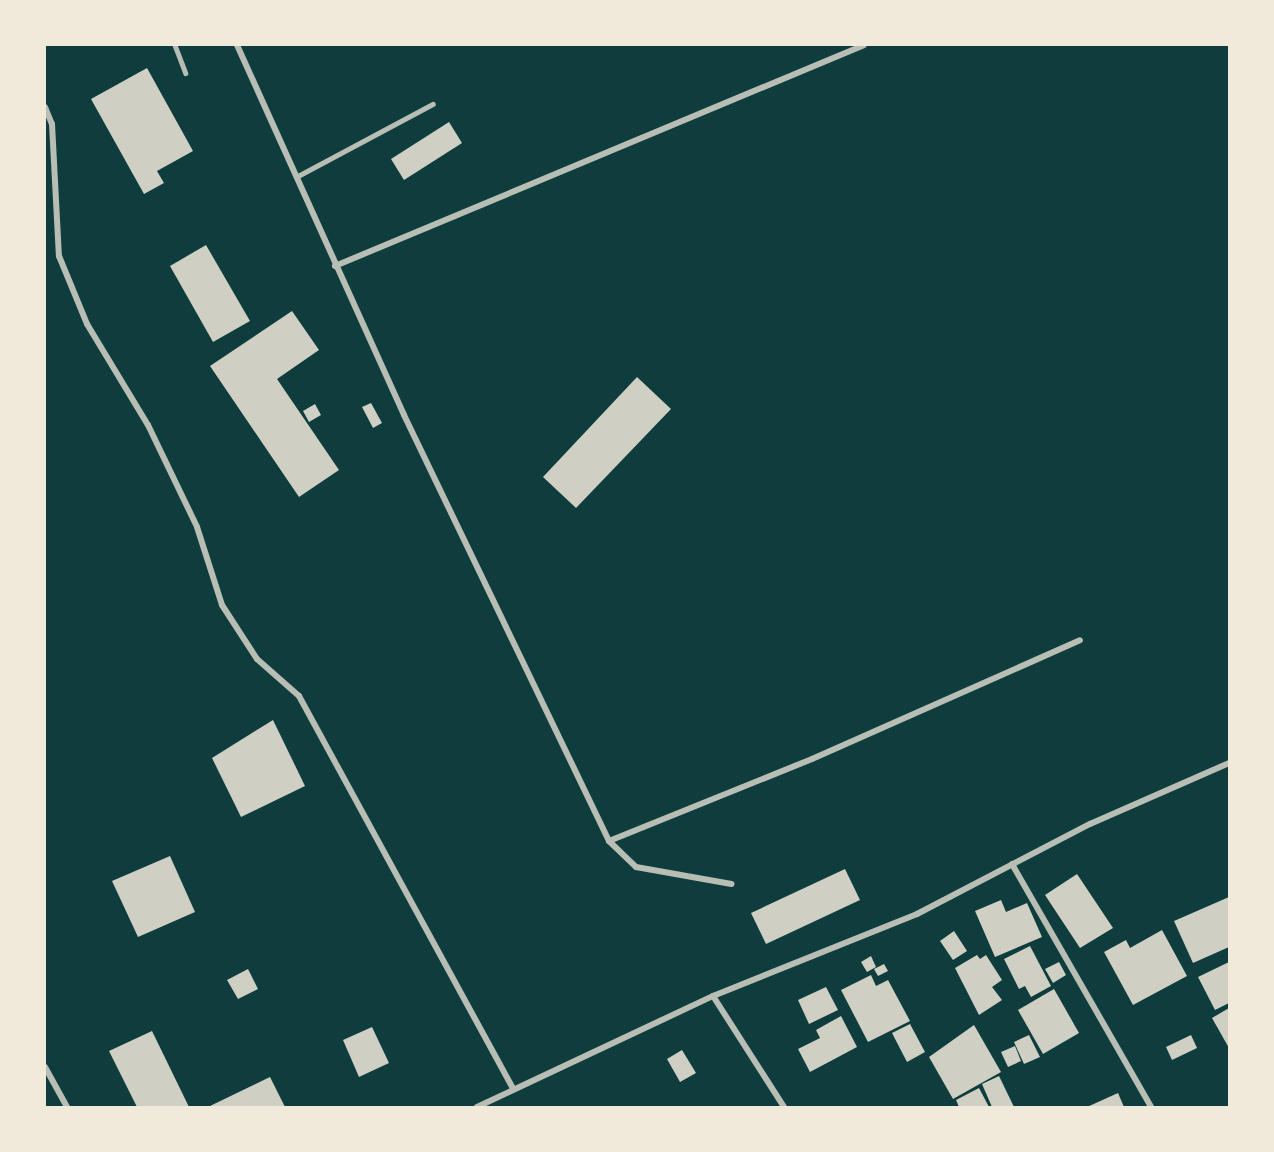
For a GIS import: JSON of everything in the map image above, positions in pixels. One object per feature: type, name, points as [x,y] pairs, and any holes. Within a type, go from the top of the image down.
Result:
[{"type":"street","points":[[237,45],[335,266],[609,841],[636,867],[731,884]]},
{"type":"street","points":[[335,266],[864,45]]},
{"type":"street","points":[[45,107],[51,124],[59,256],[87,324],[148,425],[197,527],[222,605],[257,660],[299,696],[513,1088]]},
{"type":"street","points":[[609,841],[812,759],[1080,640]]},
{"type":"street","points":[[477,1107],[513,1088],[713,996],[916,914],[1090,824],[1229,764]]},
{"type":"street","points":[[1012,864],[1151,1107]]},
{"type":"street","points":[[713,996],[784,1107]]},
{"type":"street","points":[[45,1067],[67,1107]]},
{"type":"lane","points":[[175,45],[186,73]]},
{"type":"lane","points":[[296,177],[433,104]]},
{"type":"building","points":[[147,68],[193,151],[157,171],[164,183],[144,194],[91,99]]},
{"type":"building","points":[[449,122],[462,143],[404,180],[391,159]]},
{"type":"building","points":[[206,245],[250,321],[213,342],[170,266]]},
{"type":"building","points":[[292,311],[319,350],[277,379],[339,470],[299,497],[210,366]]},
{"type":"building","points":[[637,377],[671,409],[576,508],[543,477]]},
{"type":"building","points":[[371,403],[382,423],[373,428],[362,407]]},
{"type":"building","points":[[315,404],[321,415],[309,422],[303,411]]},
{"type":"building","points":[[273,720],[305,786],[241,817],[212,758]]},
{"type":"building","points":[[170,856],[195,912],[138,937],[112,881]]},
{"type":"building","points":[[845,869],[860,900],[766,944],[751,913]]},
{"type":"building","points":[[1077,874],[1113,928],[1080,948],[1045,895]]},
{"type":"building","points":[[1229,897],[1229,947],[1193,963],[1174,921]]},
{"type":"building","points":[[1001,900],[1006,912],[1027,903],[1042,937],[995,957],[975,911]]},
{"type":"building","points":[[1162,930],[1187,976],[1133,1005],[1104,952],[1126,940],[1130,948]]},
{"type":"building","points":[[954,931],[967,951],[953,960],[940,941]]},
{"type":"building","points":[[1030,946],[1051,986],[1031,997],[1025,986],[1019,989],[1004,959]]},
{"type":"building","points":[[977,955],[980,959],[986,955],[1002,980],[992,987],[1002,1000],[979,1015],[955,968]]},
{"type":"building","points":[[871,956],[876,967],[867,972],[861,962]]},
{"type":"building","points":[[1059,962],[1066,975],[1053,983],[1045,969]]},
{"type":"building","points":[[1229,962],[1229,1003],[1215,1010],[1198,977]]},
{"type":"building","points":[[884,964],[888,971],[878,976],[874,969]]},
{"type":"building","points":[[248,969],[258,989],[238,999],[227,980]]},
{"type":"building","points":[[871,975],[876,986],[888,980],[910,1021],[868,1042],[841,990]]},
{"type":"building","points":[[826,987],[838,1010],[809,1024],[798,1000]]},
{"type":"building","points":[[1054,989],[1079,1033],[1043,1054],[1018,1010]]},
{"type":"building","points":[[1229,1008],[1229,1048],[1212,1018]]},
{"type":"building","points":[[841,1016],[857,1047],[810,1072],[798,1049],[820,1038],[816,1030]]},
{"type":"building","points":[[910,1024],[925,1052],[907,1062],[892,1033]]},
{"type":"building","points":[[974,1025],[1001,1072],[953,1099],[929,1057]]},
{"type":"building","points":[[372,1027],[389,1063],[359,1077],[343,1040]]},
{"type":"building","points":[[152,1031],[189,1107],[137,1107],[109,1051]]},
{"type":"building","points":[[1029,1035],[1040,1057],[1024,1064],[1014,1042]]},
{"type":"building","points":[[1191,1035],[1197,1048],[1172,1060],[1166,1047]]},
{"type":"building","points":[[1015,1046],[1021,1061],[1008,1067],[1001,1052]]},
{"type":"building","points":[[682,1050],[696,1073],[680,1082],[667,1059]]},
{"type":"building","points":[[999,1076],[1014,1107],[992,1107],[982,1084]]},
{"type":"building","points":[[270,1077],[285,1107],[208,1107]]},
{"type":"building","points":[[979,1088],[989,1107],[959,1107],[956,1100]]},
{"type":"building","points":[[1118,1093],[1124,1107],[1087,1107]]}]
